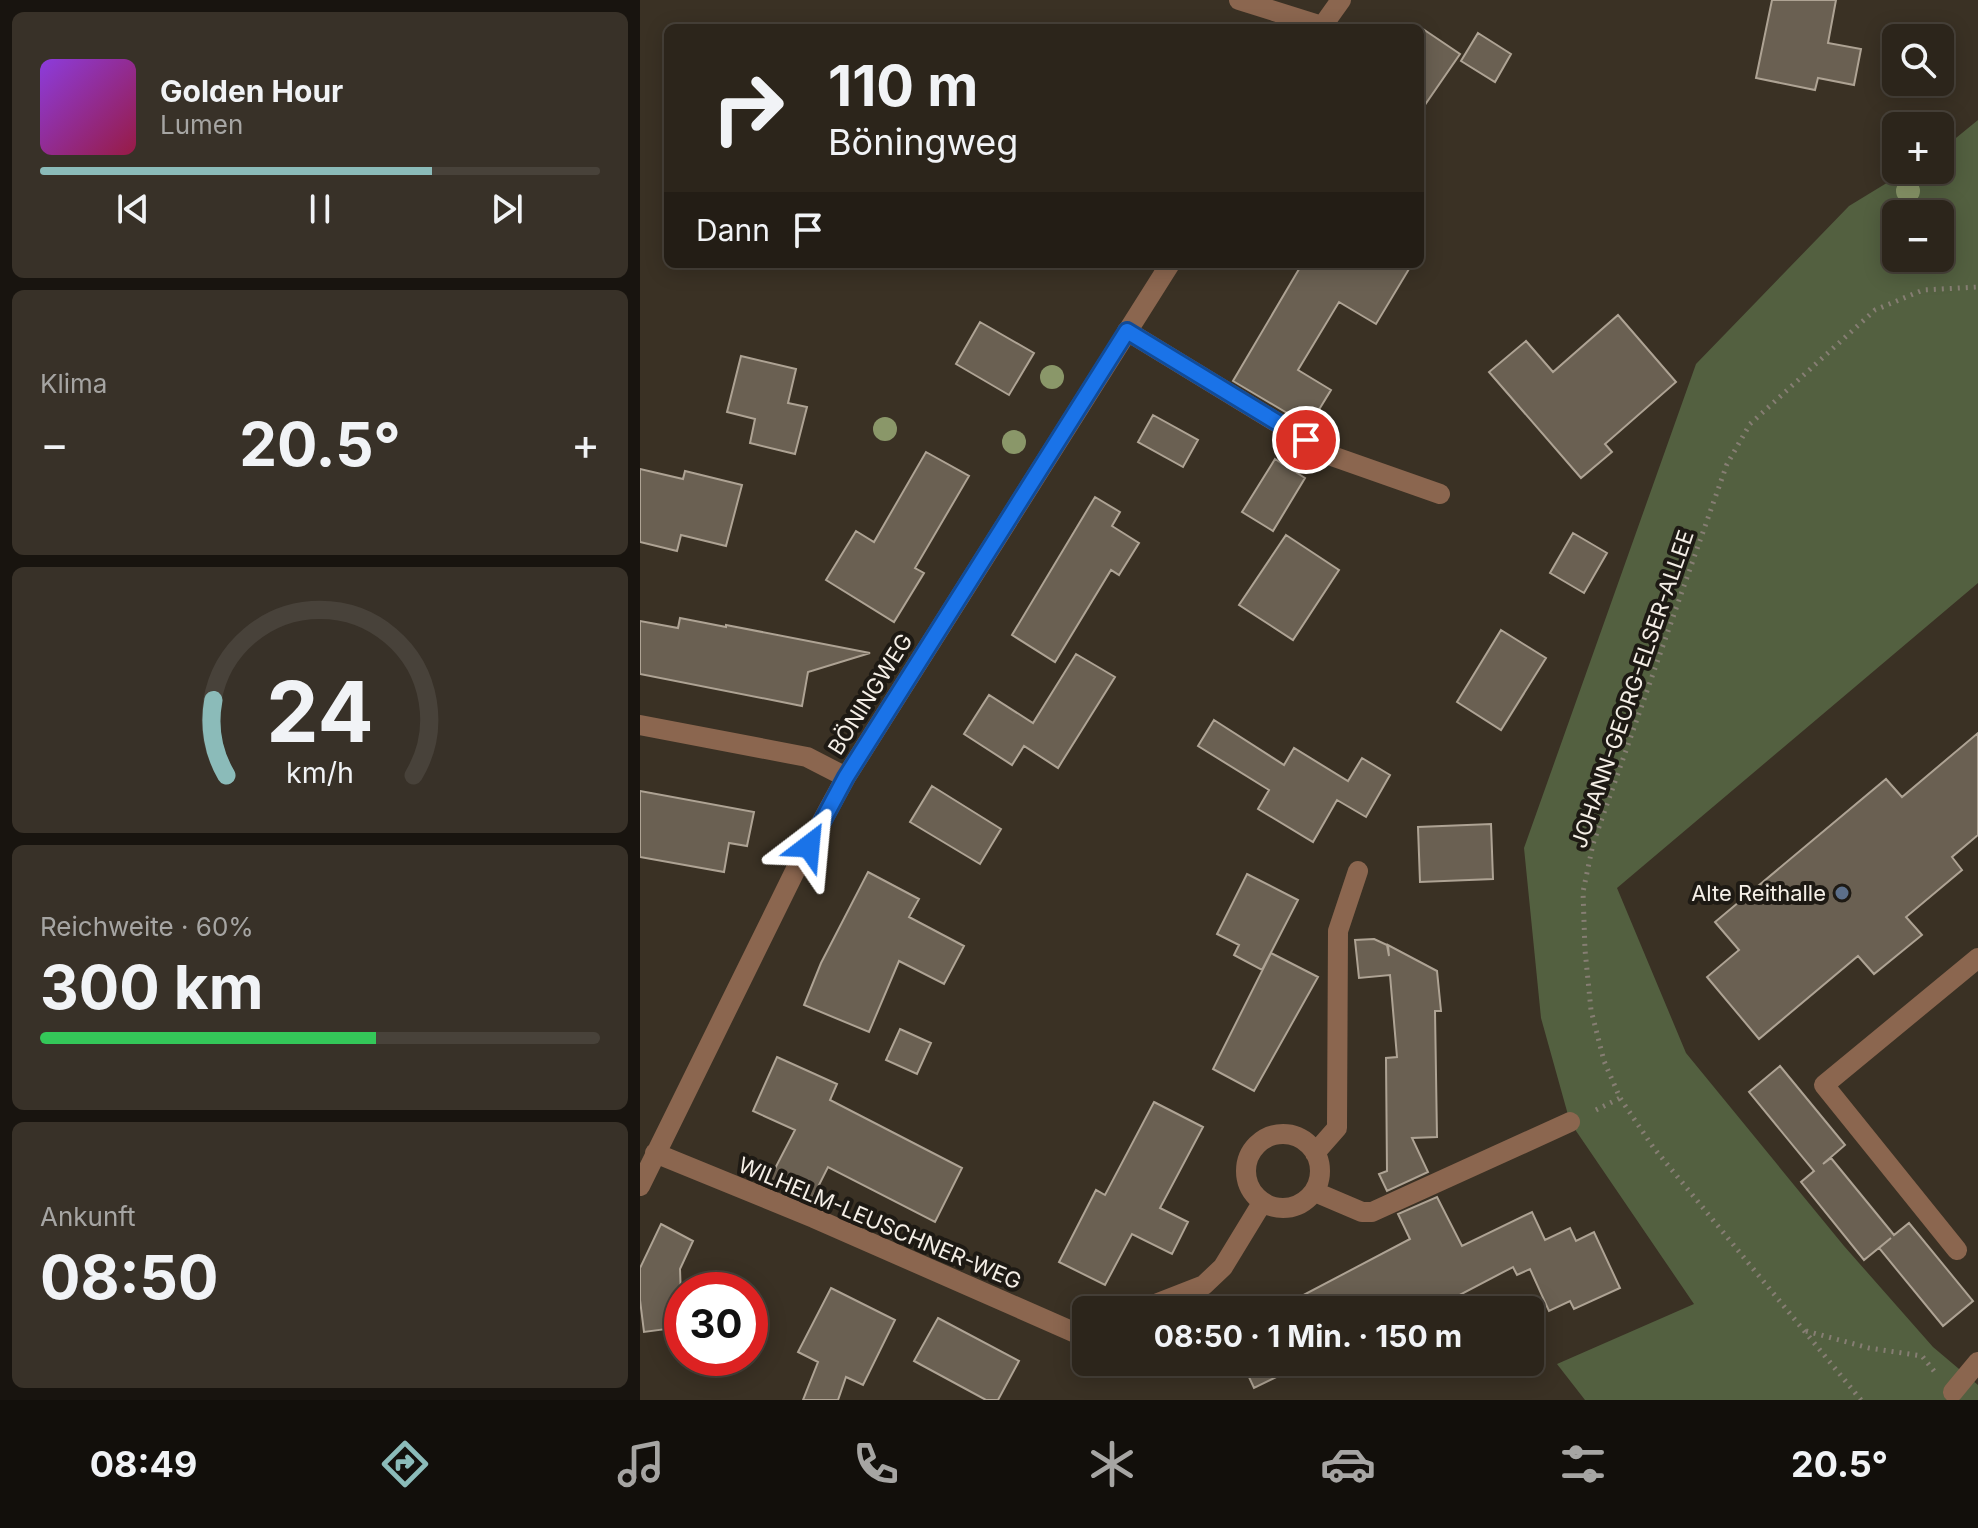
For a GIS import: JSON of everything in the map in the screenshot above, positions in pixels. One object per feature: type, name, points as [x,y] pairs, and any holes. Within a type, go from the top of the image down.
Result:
[{"type":"street","points":[[1239,0],[1313,24]]},
{"type":"street","points":[[1324,24],[1341,0]]},
{"type":"street","name":"BÖNINGWEG","points":[[640,1186],[796,869],[846,777],[1167,268]]},
{"type":"street","points":[[1127,331],[1332,456],[1440,494]]},
{"type":"street","points":[[640,725],[807,757],[846,777]]},
{"type":"street","points":[[1315,1153],[1337,1128],[1338,931],[1358,871]]},
{"type":"street","points":[[1957,1250],[1824,1085],[1978,958]]},
{"type":"street","points":[[1315,1192],[1362,1212],[1372,1212],[1570,1122]]},
{"type":"street","points":[[1283,1133],[1302,1139],[1315,1153],[1320,1172],[1315,1192],[1291,1208],[1276,1209],[1262,1203],[1249,1189],[1245,1170],[1251,1152],[1264,1138],[1283,1133]]},
{"type":"street","name":"WILHELM-LEUSCHNER-WEG","points":[[655,1153],[814,1218],[1072,1331]]},
{"type":"street","points":[[1176,1296],[1204,1285],[1223,1267],[1262,1203]]},
{"type":"street","points":[[1953,1392],[1978,1362]]},
{"type":"path","name":"JOHANN-GEORG-ELSER-ALLEE","points":[[1861,1400],[1653,1147],[1620,1098],[1604,1061],[1591,1010],[1583,892],[1593,844],[1727,464],[1750,424],[1875,310],[1923,290],[1978,287]]},
{"type":"path","points":[[1803,1330],[1846,1343],[1922,1356]]},
{"type":"green space","points":[[1978,120],[1978,583],[1617,888],[1686,1053],[1844,1246],[1933,1347],[1978,1385],[1978,1400],[1585,1400],[1557,1364],[1694,1304],[1570,1122],[1541,1018],[1524,848],[1696,364],[1849,206],[1885,184],[1954,184],[1954,140]]},
{"type":"building","points":[[1772,0],[1836,0],[1828,43],[1861,49],[1854,85],[1818,78],[1815,90],[1756,78]]},
{"type":"building","points":[[1424,30],[1460,54],[1424,106]]},
{"type":"building","points":[[1478,33],[1511,54],[1495,82],[1461,61]]},
{"type":"building","points":[[1300,268],[1410,268],[1376,324],[1339,302],[1298,370],[1331,390],[1309,426],[1233,381]]},
{"type":"building","points":[[1618,315],[1676,382],[1605,444],[1612,452],[1581,478],[1489,372],[1526,341],[1553,372]]},
{"type":"building","points":[[980,322],[1034,353],[1009,395],[956,364]]},
{"type":"building","points":[[741,356],[796,369],[788,403],[807,407],[795,454],[750,443],[755,419],[727,412]]},
{"type":"building","points":[[1153,415],[1198,440],[1183,467],[1138,442]]},
{"type":"building","points":[[926,452],[969,476],[915,568],[924,573],[894,622],[826,580],[856,531],[874,542]]},
{"type":"building","points":[[1275,459],[1305,478],[1273,531],[1242,512]]},
{"type":"building","points":[[640,469],[683,479],[685,471],[742,485],[726,546],[681,535],[677,551],[640,542]]},
{"type":"building","points":[[1095,497],[1120,512],[1112,526],[1139,543],[1119,575],[1111,570],[1055,662],[1012,635]]},
{"type":"building","points":[[1573,533],[1607,553],[1584,593],[1550,573]]},
{"type":"building","points":[[1286,535],[1339,570],[1293,640],[1239,605]]},
{"type":"building","points":[[680,618],[870,653],[808,672],[802,706],[640,674],[640,621],[678,628]]},
{"type":"building","points":[[1501,630],[1546,658],[1501,730],[1457,702]]},
{"type":"building","points":[[1076,654],[1115,677],[1058,768],[1024,746],[1012,765],[964,734],[989,695],[1033,723]]},
{"type":"building","points":[[1214,720],[1284,765],[1294,748],[1348,781],[1362,758],[1390,775],[1366,817],[1337,800],[1313,842],[1258,809],[1269,790],[1198,746]]},
{"type":"building","name":"Alte Reithalle","points":[[1978,733],[1978,835],[1952,857],[1962,870],[1906,917],[1922,935],[1874,974],[1858,956],[1759,1039],[1707,977],[1739,950],[1715,922],[1886,779],[1902,797]]},
{"type":"building","points":[[932,786],[1001,829],[980,864],[910,822]]},
{"type":"building","points":[[640,791],[754,812],[747,846],[729,843],[724,872],[640,857]]},
{"type":"building","points":[[1491,824],[1493,879],[1420,882],[1418,827]]},
{"type":"building","points":[[868,872],[919,899],[909,917],[964,946],[944,984],[899,961],[869,1032],[804,1005],[821,963]]},
{"type":"building","points":[[1247,874],[1298,900],[1262,970],[1234,955],[1239,945],[1217,934]]},
{"type":"building","points":[[1374,939],[1387,945],[1389,956],[1388,945],[1437,971],[1441,1011],[1435,1011],[1437,1137],[1412,1138],[1428,1172],[1387,1191],[1379,1174],[1387,1171],[1386,1058],[1397,1057],[1390,975],[1359,978],[1355,940]]},
{"type":"building","points":[[1271,953],[1318,977],[1254,1091],[1213,1069]]},
{"type":"building","points":[[900,1029],[931,1043],[917,1074],[886,1060]]},
{"type":"building","points":[[777,1057],[837,1084],[830,1100],[962,1168],[935,1222],[828,1167],[811,1201],[769,1180],[795,1130],[753,1111]]},
{"type":"building","points":[[1780,1066],[1845,1145],[1823,1164],[1831,1158],[1894,1235],[1909,1223],[1973,1301],[1943,1326],[1879,1248],[1891,1238],[1864,1260],[1801,1182],[1814,1171],[1749,1092]]},
{"type":"building","points":[[1154,1102],[1203,1127],[1160,1208],[1188,1222],[1172,1254],[1132,1234],[1105,1285],[1059,1262],[1096,1190],[1105,1195]]},
{"type":"building","points":[[1437,1197],[1462,1246],[1532,1212],[1545,1240],[1570,1228],[1576,1241],[1594,1232],[1620,1288],[1574,1309],[1570,1301],[1549,1311],[1530,1269],[1517,1275],[1513,1267],[1458,1296],[1302,1296],[1410,1239],[1398,1214]]},
{"type":"building","points":[[661,1224],[693,1241],[680,1272],[664,1272],[664,1329],[644,1332],[640,1268]]},
{"type":"building","points":[[831,1288],[895,1320],[863,1385],[846,1377],[838,1400],[803,1400],[818,1362],[798,1352]]},
{"type":"building","points":[[938,1318],[1019,1361],[998,1400],[986,1400],[914,1361]]},
{"type":"building","points":[[1248,1376],[1278,1376],[1254,1388]]},
{"type":"place","name":"Alte Reithalle","points":[[1842,893]]},
{"type":"route","points":[[809,846],[846,777],[1127,331],[1306,440]]}]
